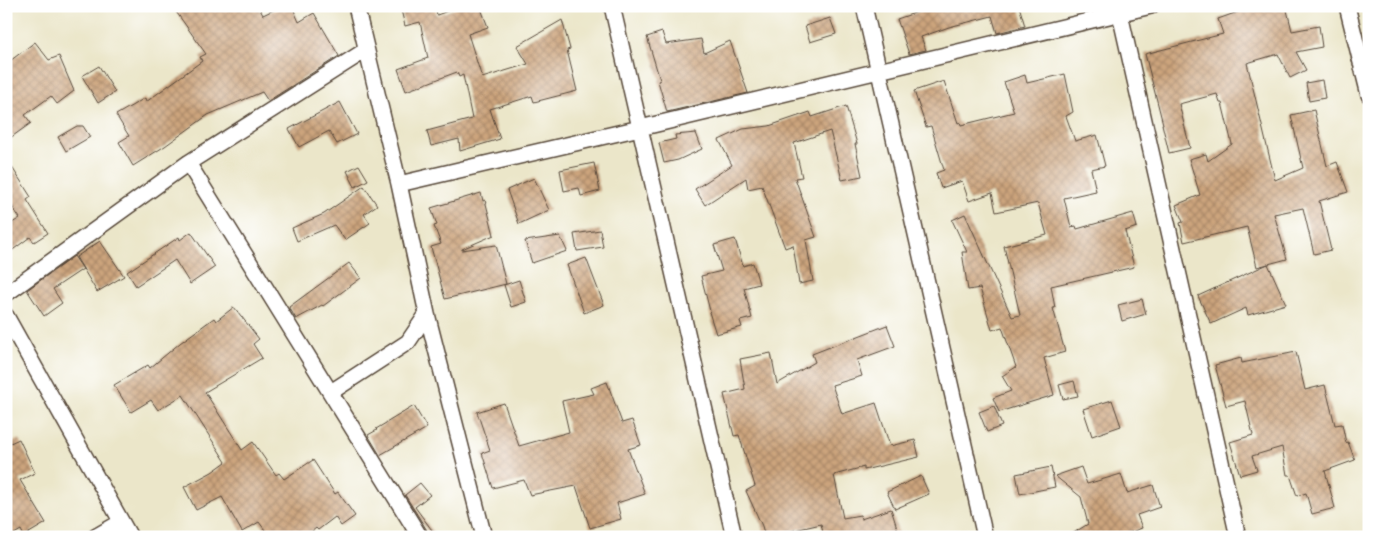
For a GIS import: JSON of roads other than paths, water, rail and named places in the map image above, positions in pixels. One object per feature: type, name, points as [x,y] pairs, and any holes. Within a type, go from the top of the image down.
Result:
[{"type":"street","points":[[356,6],[399,184],[427,314],[484,537]]},
{"type":"street","points":[[612,6],[734,537]]},
{"type":"street","points":[[864,6],[985,537]]},
{"type":"street","points":[[399,184],[1151,6]]},
{"type":"street","points":[[1347,6],[1369,95]]},
{"type":"street","points":[[1120,14],[1238,537]]},
{"type":"street","points":[[6,294],[188,162],[366,50]]},
{"type":"street","points":[[188,162],[420,537]]},
{"type":"street","points":[[331,392],[408,342],[427,314]]},
{"type":"street","points":[[6,316],[130,537]]},
{"type":"street","points":[[95,537],[121,522]]}]
